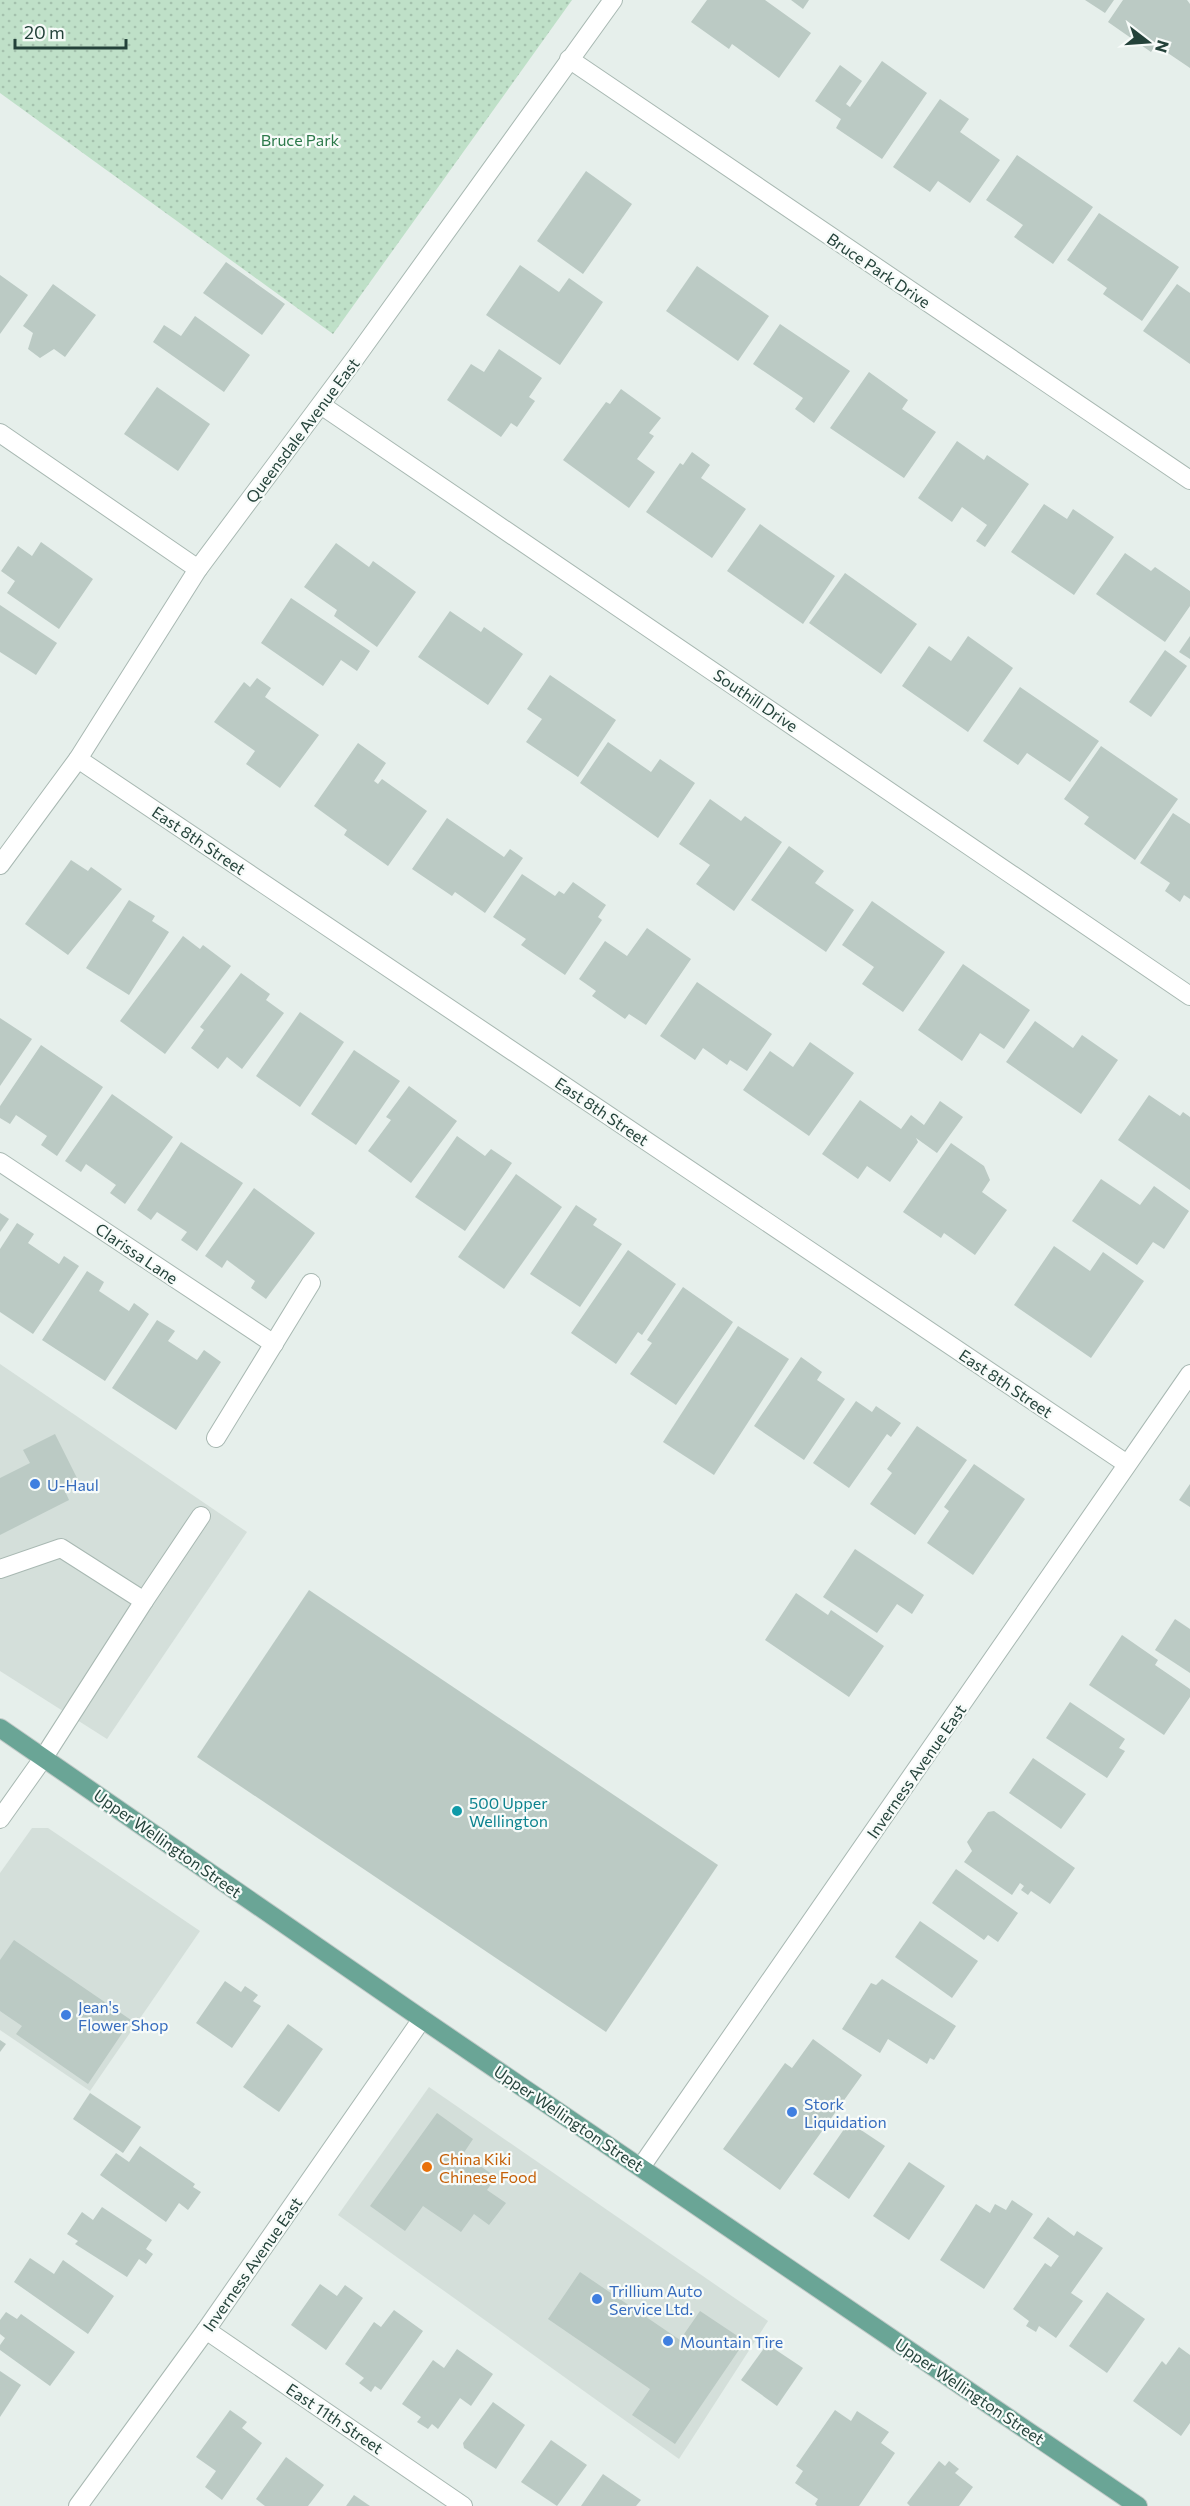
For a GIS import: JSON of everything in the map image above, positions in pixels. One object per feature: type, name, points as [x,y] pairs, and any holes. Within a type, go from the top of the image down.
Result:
[{"type":"main road","name":"Upper Wellington Street","points":[[0,1728],[422,2019],[1138,2506]]},
{"type":"street","name":"Queensdale Avenue East","points":[[0,865],[78,759],[198,569],[321,405],[613,0]]},
{"type":"street","name":"Bruce Park Drive","points":[[569,59],[1190,480]]},
{"type":"street","name":"Southill Drive","points":[[321,405],[1190,996]]},
{"type":"street","points":[[0,433],[198,569]]},
{"type":"street","name":"East 8th Street","points":[[78,759],[1127,1464]]},
{"type":"street","name":"Clarissa Lane","points":[[0,1162],[274,1344]]},
{"type":"street","points":[[216,1438],[311,1283]]},
{"type":"street","name":"Inverness Avenue East","points":[[642,2167],[1190,1374]]},
{"type":"street","points":[[0,1819],[44,1757],[201,1516]]},
{"type":"street","points":[[0,1569],[61,1548],[144,1601]]},
{"type":"street","name":"Inverness Avenue East","points":[[78,2506],[206,2330],[422,2019]]},
{"type":"street","name":"East 11th Street","points":[[206,2330],[464,2506]]},
{"type":"shaded area","points":[[0,1364],[247,1532],[107,1739],[0,1671]]},
{"type":"shaded area","points":[[32,1828],[48,1828],[200,1931],[90,2091],[0,2030],[0,1873]]},
{"type":"shaded area","points":[[429,2087],[768,2321],[679,2459],[338,2215]]},
{"type":"green space","name":"Bruce Park","points":[[0,0],[572,0],[333,334],[0,93]]},
{"type":"building","points":[[707,0],[765,0],[811,33],[779,78],[732,44],[729,49],[691,22]]},
{"type":"building","points":[[791,0],[809,0],[803,9]]},
{"type":"building","points":[[1085,0],[1114,0],[1105,13]]},
{"type":"building","points":[[1123,0],[1187,0],[1190,4],[1190,68],[1156,45],[1151,52],[1108,22]]},
{"type":"building","points":[[882,61],[927,93],[882,159],[836,128],[841,119],[815,101],[840,65],[862,81],[846,104],[850,107]]},
{"type":"building","points":[[940,99],[969,119],[960,132],[1000,160],[970,203],[938,181],[930,192],[893,167]]},
{"type":"building","points":[[1017,155],[1093,207],[1053,264],[1014,237],[1023,225],[986,200]]},
{"type":"building","points":[[586,171],[632,204],[583,274],[537,241]]},
{"type":"building","points":[[1099,213],[1179,267],[1142,321],[1103,294],[1107,288],[1067,260]]},
{"type":"building","points":[[226,262],[285,304],[262,335],[203,293]]},
{"type":"building","points":[[520,265],[559,292],[569,278],[603,302],[560,365],[486,315]]},
{"type":"building","points":[[697,266],[769,316],[738,361],[666,311]]},
{"type":"building","points":[[0,275],[28,295],[0,334]]},
{"type":"building","points":[[53,284],[96,315],[65,357],[54,349],[40,358],[28,349],[33,333],[23,326]]},
{"type":"building","points":[[1177,284],[1190,293],[1190,364],[1143,331]]},
{"type":"building","points":[[195,316],[250,355],[224,392],[153,342],[164,325],[181,336]]},
{"type":"building","points":[[780,324],[850,371],[814,423],[795,409],[803,398],[753,364]]},
{"type":"building","points":[[499,349],[542,378],[529,397],[535,401],[517,427],[511,423],[501,437],[447,400],[471,364],[484,372]]},
{"type":"building","points":[[869,372],[908,400],[902,409],[936,432],[904,478],[830,428]]},
{"type":"building","points":[[157,387],[210,424],[178,471],[124,434]]},
{"type":"building","points":[[621,389],[661,418],[649,433],[654,436],[637,459],[655,472],[629,508],[563,460],[606,402],[610,404]]},
{"type":"building","points":[[957,441],[984,460],[987,455],[1029,484],[985,547],[976,541],[987,525],[962,507],[952,522],[918,498]]},
{"type":"building","points":[[692,452],[710,465],[701,478],[746,509],[712,558],[646,512],[680,463],[683,465]]},
{"type":"building","points":[[1044,504],[1067,519],[1073,509],[1114,537],[1074,595],[1011,552]]},
{"type":"building","points":[[760,524],[835,576],[803,624],[727,571]]},
{"type":"building","points":[[41,542],[93,579],[59,629],[7,593],[15,581],[1,571],[18,546],[32,556]]},
{"type":"building","points":[[336,543],[369,567],[373,561],[416,592],[377,647],[334,616],[337,610],[304,587]]},
{"type":"building","points":[[1125,553],[1151,571],[1155,567],[1190,591],[1190,606],[1165,642],[1096,594]]},
{"type":"building","points":[[845,573],[917,624],[881,674],[809,623]]},
{"type":"building","points":[[291,598],[370,651],[357,671],[341,660],[323,686],[261,643]]},
{"type":"building","points":[[0,605],[57,643],[36,675],[0,652]]},
{"type":"building","points":[[450,611],[481,632],[484,627],[523,654],[488,705],[418,657]]},
{"type":"building","points":[[968,636],[1013,668],[968,732],[902,686],[929,646],[951,661]]},
{"type":"building","points":[[1190,636],[1190,659],[1179,652]]},
{"type":"building","points":[[1165,650],[1187,666],[1151,717],[1129,702]]},
{"type":"building","points":[[550,675],[616,720],[578,777],[526,742],[542,719],[527,709]]},
{"type":"building","points":[[257,678],[271,688],[265,697],[319,735],[280,788],[246,764],[255,751],[214,722],[244,682],[250,687]]},
{"type":"building","points":[[1020,687],[1099,741],[1070,782],[1027,753],[1018,765],[983,741]]},
{"type":"building","points":[[608,742],[651,772],[660,759],[695,783],[658,838],[580,783]]},
{"type":"building","points":[[358,743],[386,763],[374,781],[378,784],[382,779],[427,811],[388,866],[344,835],[347,830],[314,806]]},
{"type":"building","points":[[1101,746],[1178,799],[1135,860],[1084,824],[1089,817],[1064,799]]},
{"type":"building","points":[[710,799],[741,821],[745,816],[782,842],[734,911],[696,884],[710,865],[679,844]]},
{"type":"building","points":[[1173,813],[1190,824],[1190,899],[1184,895],[1180,902],[1165,891],[1170,883],[1140,863]]},
{"type":"building","points":[[447,818],[504,857],[510,849],[523,858],[485,913],[455,892],[452,896],[412,869]]},
{"type":"building","points":[[789,846],[824,871],[815,883],[854,910],[826,952],[751,900]]},
{"type":"building","points":[[71,860],[88,871],[91,867],[122,889],[68,955],[25,924]]},
{"type":"building","points":[[522,874],[555,896],[559,891],[564,894],[573,882],[606,905],[598,917],[602,920],[565,975],[521,945],[526,939],[493,917]]},
{"type":"building","points":[[129,900],[155,916],[152,921],[169,932],[129,995],[86,968]]},
{"type":"building","points":[[872,901],[945,952],[903,1012],[862,984],[874,967],[842,945]]},
{"type":"building","points":[[647,928],[691,959],[646,1025],[629,1014],[625,1019],[592,996],[596,991],[579,979],[605,941],[627,956]]},
{"type":"building","points":[[183,936],[200,949],[203,945],[231,966],[165,1054],[120,1021]]},
{"type":"building","points":[[963,964],[1030,1010],[1004,1049],[980,1033],[962,1061],[918,1030]]},
{"type":"building","points":[[241,973],[270,994],[266,1000],[284,1013],[242,1069],[227,1057],[218,1069],[191,1048],[204,1030],[200,1027]]},
{"type":"building","points":[[697,982],[772,1034],[747,1071],[730,1060],[727,1065],[703,1048],[695,1060],[660,1036]]},
{"type":"building","points":[[300,1012],[344,1042],[300,1107],[256,1076]]},
{"type":"building","points":[[0,1018],[32,1039],[0,1086]]},
{"type":"building","points":[[1035,1021],[1073,1048],[1082,1035],[1118,1060],[1081,1114],[1006,1062]]},
{"type":"building","points":[[810,1042],[854,1073],[809,1136],[743,1090],[770,1051],[793,1067]]},
{"type":"building","points":[[41,1045],[103,1087],[57,1156],[41,1145],[47,1136],[16,1115],[10,1124],[0,1118],[0,1106]]},
{"type":"building","points":[[354,1050],[400,1081],[356,1145],[311,1114]]},
{"type":"building","points":[[409,1086],[457,1121],[411,1183],[368,1151],[391,1120],[386,1117]]},
{"type":"building","points":[[112,1094],[173,1137],[125,1204],[110,1193],[116,1185],[86,1164],[81,1172],[65,1161]]},
{"type":"building","points":[[1149,1095],[1180,1116],[1183,1112],[1190,1117],[1190,1190],[1118,1140]]},
{"type":"building","points":[[860,1100],[901,1129],[911,1115],[924,1125],[940,1101],[963,1117],[937,1153],[916,1138],[918,1142],[890,1182],[867,1166],[858,1179],[822,1154]]},
{"type":"building","points":[[457,1136],[485,1156],[491,1149],[512,1163],[465,1231],[415,1197]]},
{"type":"building","points":[[181,1142],[243,1183],[197,1251],[181,1240],[187,1232],[157,1212],[151,1220],[137,1210]]},
{"type":"building","points":[[951,1143],[984,1166],[990,1180],[982,1192],[1007,1210],[975,1255],[944,1233],[941,1238],[903,1212]]},
{"type":"building","points":[[516,1174],[562,1207],[504,1289],[458,1257]]},
{"type":"building","points":[[1101,1179],[1140,1205],[1154,1186],[1189,1211],[1164,1249],[1153,1242],[1137,1265],[1072,1221]]},
{"type":"building","points":[[254,1188],[315,1233],[266,1299],[251,1288],[255,1281],[227,1260],[222,1268],[205,1256]]},
{"type":"building","points":[[576,1205],[597,1219],[593,1225],[622,1244],[580,1307],[530,1274]]},
{"type":"building","points":[[0,1213],[9,1219],[0,1232]]},
{"type":"building","points":[[17,1223],[34,1234],[28,1243],[59,1264],[64,1256],[79,1266],[33,1334],[0,1312],[0,1249]]},
{"type":"building","points":[[1054,1246],[1090,1271],[1103,1252],[1144,1281],[1091,1358],[1014,1305]]},
{"type":"building","points":[[628,1250],[676,1284],[642,1335],[638,1332],[616,1364],[571,1333]]},
{"type":"building","points":[[87,1271],[104,1282],[99,1291],[129,1311],[134,1303],[149,1314],[105,1381],[42,1340]]},
{"type":"building","points":[[683,1287],[733,1322],[676,1405],[630,1374],[652,1343],[647,1340]]},
{"type":"building","points":[[157,1320],[175,1331],[168,1341],[197,1360],[204,1350],[221,1362],[176,1430],[112,1388]]},
{"type":"building","points":[[738,1326],[789,1359],[714,1475],[663,1442]]},
{"type":"building","points":[[801,1357],[822,1372],[817,1380],[845,1399],[804,1460],[754,1426]]},
{"type":"building","points":[[856,1401],[872,1412],[876,1406],[901,1423],[891,1437],[887,1434],[849,1488],[813,1463]]},
{"type":"building","points":[[917,1426],[967,1460],[915,1535],[870,1504],[892,1473],[887,1469]]},
{"type":"building","name":"U-Haul","points":[[55,1434],[78,1480],[63,1487],[69,1500],[0,1535],[0,1478],[30,1463],[23,1450]]},
{"type":"building","points":[[974,1464],[1025,1499],[973,1575],[927,1543],[949,1511],[944,1507]]},
{"type":"building","points":[[1190,1484],[1190,1507],[1179,1500]]},
{"type":"building","points":[[855,1549],[924,1595],[912,1614],[897,1604],[877,1633],[823,1597]]},
{"type":"building","name":"500 Upper Wellington","points":[[309,1590],[718,1865],[606,2032],[197,1757]]},
{"type":"building","points":[[796,1593],[828,1615],[831,1610],[884,1646],[849,1697],[765,1640]]},
{"type":"building","points":[[1175,1619],[1190,1629],[1190,1673],[1155,1650]]},
{"type":"building","points":[[1122,1635],[1158,1660],[1155,1665],[1190,1689],[1190,1697],[1164,1735],[1089,1685]]},
{"type":"building","points":[[1070,1702],[1125,1739],[1119,1748],[1125,1751],[1107,1778],[1046,1738]]},
{"type":"building","points":[[1033,1758],[1086,1794],[1061,1829],[1009,1793]]},
{"type":"building","points":[[994,1811],[1075,1868],[1050,1904],[1031,1891],[1028,1895],[1021,1890],[1024,1886],[1020,1883],[1012,1895],[964,1862],[972,1851],[967,1842],[988,1812]]},
{"type":"building","points":[[956,1869],[1018,1913],[998,1942],[988,1935],[984,1940],[932,1903]]},
{"type":"building","points":[[920,1921],[978,1961],[952,1998],[895,1957]]},
{"type":"building","name":"Jean's Flower Shop","points":[[14,1940],[131,2020],[88,2084],[16,2034],[22,2026],[0,2011],[0,1960]]},
{"type":"building","points":[[882,1979],[956,2026],[934,2060],[930,2058],[927,2064],[888,2039],[880,2053],[842,2029],[871,1983],[876,1985]]},
{"type":"building","points":[[225,1981],[241,1992],[245,1986],[258,1995],[253,2001],[261,2006],[232,2048],[196,2023]]},
{"type":"building","points":[[288,2024],[323,2049],[279,2112],[243,2087]]},
{"type":"building","name":"Stork Liquidation","points":[[813,2039],[862,2075],[780,2190],[723,2149],[785,2063],[792,2068]]},
{"type":"building","points":[[0,2040],[6,2044],[0,2052]]},
{"type":"building","points":[[90,2093],[141,2127],[123,2153],[73,2119]]},
{"type":"building","points":[[437,2113],[473,2139],[463,2154],[496,2177],[487,2190],[506,2203],[489,2225],[474,2214],[461,2232],[423,2206],[405,2231],[370,2206]]},
{"type":"building","points":[[849,2122],[885,2146],[849,2199],[813,2174]]},
{"type":"building","points":[[140,2146],[195,2184],[193,2187],[201,2192],[188,2210],[179,2203],[166,2222],[100,2175],[116,2153],[129,2162]]},
{"type":"building","points":[[909,2162],[945,2186],[909,2240],[873,2216]]},
{"type":"building","points":[[1012,2200],[1033,2214],[984,2289],[940,2260],[976,2204],[990,2213],[995,2204],[1006,2210]]},
{"type":"building","points":[[102,2207],[152,2240],[146,2249],[153,2254],[146,2264],[139,2259],[127,2277],[75,2244],[78,2241],[67,2234],[82,2212],[93,2220]]},
{"type":"building","points":[[1048,2217],[1074,2236],[1077,2231],[1103,2248],[1071,2293],[1083,2301],[1056,2338],[1039,2326],[1036,2332],[1026,2326],[1029,2321],[1013,2309],[1045,2263],[1051,2267],[1059,2256],[1033,2238]]},
{"type":"building","points":[[30,2258],[54,2274],[63,2260],[114,2296],[88,2334],[14,2282]]},
{"type":"building","points":[[580,2272],[680,2340],[700,2311],[745,2341],[675,2444],[632,2415],[650,2389],[548,2319]]},
{"type":"building","points":[[320,2284],[337,2296],[345,2285],[363,2298],[326,2350],[291,2325]]},
{"type":"building","points":[[1107,2292],[1145,2319],[1107,2373],[1069,2346]]},
{"type":"building","points":[[394,2310],[423,2331],[381,2390],[375,2386],[371,2392],[359,2383],[364,2378],[345,2364],[374,2322],[381,2327]]},
{"type":"building","points":[[6,2312],[17,2319],[21,2314],[75,2352],[50,2386],[0,2350],[0,2345],[5,2338],[0,2334],[0,2320]]},
{"type":"building","points":[[767,2344],[803,2368],[777,2406],[741,2380]]},
{"type":"building","points":[[1179,2347],[1190,2355],[1190,2423],[1181,2436],[1133,2401],[1162,2361],[1166,2365]]},
{"type":"building","points":[[457,2349],[493,2374],[471,2406],[460,2398],[438,2429],[432,2424],[428,2429],[417,2422],[421,2417],[402,2404],[433,2360],[444,2368]]},
{"type":"building","points":[[0,2371],[21,2385],[0,2417]]},
{"type":"building","points":[[493,2402],[525,2425],[496,2469],[464,2448],[463,2443]]},
{"type":"building","points":[[230,2410],[247,2422],[242,2428],[262,2443],[222,2500],[205,2487],[216,2471],[196,2457]]},
{"type":"building","points":[[835,2410],[851,2421],[857,2411],[889,2432],[881,2443],[895,2453],[859,2506],[817,2506],[815,2504],[818,2499],[795,2483],[803,2471],[796,2466]]},
{"type":"building","points":[[551,2440],[587,2465],[557,2506],[521,2482]]},
{"type":"building","points":[[286,2457],[324,2485],[308,2506],[265,2506],[256,2499]]},
{"type":"building","points":[[939,2461],[945,2466],[949,2461],[959,2469],[955,2473],[973,2487],[959,2506],[910,2506],[907,2503]]},
{"type":"building","points":[[603,2474],[641,2500],[636,2506],[581,2506]]},
{"type":"building","points":[[354,2495],[370,2506],[346,2506]]},
{"type":"place","name":"U-Haul","points":[[35,1484]]},
{"type":"place","name":"500 Upper Wellington","points":[[457,1811]]},
{"type":"place","name":"Jean's Flower Shop","points":[[66,2015]]},
{"type":"place","name":"Stork Liquidation","points":[[792,2112]]},
{"type":"place","name":"China Kiki Chinese Food","points":[[427,2167]]},
{"type":"place","name":"Trillium Auto Service Ltd.","points":[[597,2299]]},
{"type":"place","name":"Mountain Tire","points":[[668,2341]]}]
